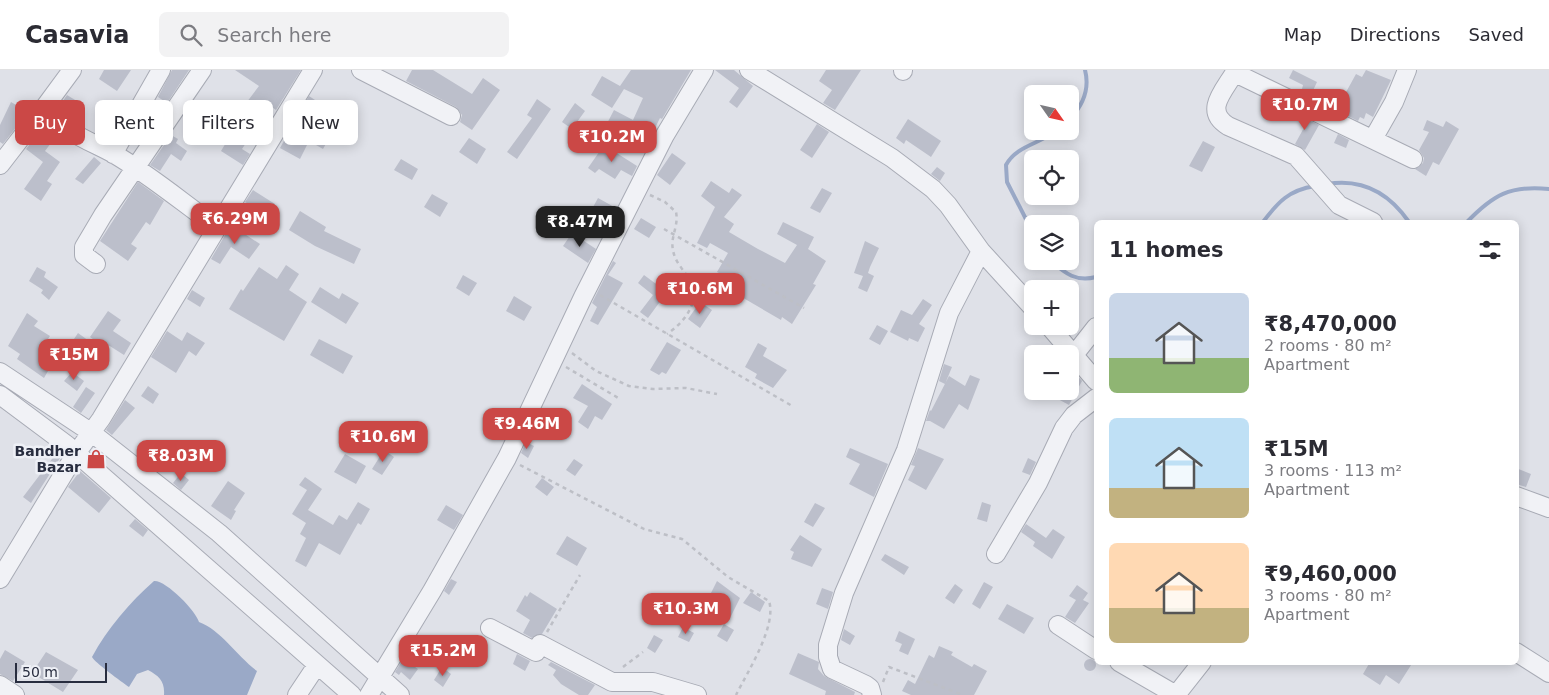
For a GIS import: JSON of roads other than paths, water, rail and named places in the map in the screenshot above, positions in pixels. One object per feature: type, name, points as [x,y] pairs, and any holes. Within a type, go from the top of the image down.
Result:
[{"type":"street","points":[[50,100],[72,70]]},
{"type":"street","points":[[113,154],[161,70]]},
{"type":"street","points":[[96,264],[84,255],[84,247],[103,215],[202,70]]},
{"type":"street","points":[[0,579],[75,455],[92,433],[313,70]]},
{"type":"street","points":[[361,70],[451,116]]},
{"type":"street","points":[[369,695],[381,678],[507,458],[643,178],[669,127],[704,70]]},
{"type":"street","points":[[749,70],[917,176],[948,205],[981,251],[1024,298]]},
{"type":"street","points":[[1373,139],[1394,102],[1406,70]]},
{"type":"street","points":[[1369,220],[1338,205],[1305,165],[1290,153],[1228,126],[1219,120],[1216,111],[1218,100],[1235,71],[1413,159]]},
{"type":"street","points":[[85,139],[136,169],[217,227]]},
{"type":"street","points":[[0,165],[15,145]]},
{"type":"street","points":[[876,692],[866,685],[832,669],[828,657],[828,645],[844,593],[906,450],[949,313],[981,251]]},
{"type":"street","points":[[1079,349],[1094,330]]},
{"type":"street","points":[[1057,335],[1065,345]]},
{"type":"street","points":[[1079,361],[1094,379]]},
{"type":"street","points":[[0,372],[92,433],[219,534],[400,695]]},
{"type":"street","points":[[0,395],[66,445],[75,455],[352,695]]},
{"type":"street","points":[[996,554],[1038,483],[1064,428],[1074,415],[1094,400]]},
{"type":"street","points":[[1519,497],[1549,508]]},
{"type":"street","points":[[1058,626],[1094,649]]},
{"type":"street","points":[[490,628],[536,652],[540,644],[612,682],[653,682],[697,695]]},
{"type":"street","points":[[1519,654],[1549,674]]},
{"type":"street","points":[[1125,665],[1176,695],[1200,665]]},
{"type":"street","points":[[297,695],[317,666]]},
{"type":"street","points":[[0,685],[15,695]]},
{"type":"water","points":[[154,581],[166,585],[180,597],[199,622],[215,631],[257,671],[247,695],[164,695],[160,680],[148,670],[137,674],[129,687],[94,660],[92,657],[112,626],[136,598]]},
{"type":"waterway","points":[[1079,108],[1087,84],[1085,70]]},
{"type":"waterway","points":[[1024,215],[1007,182],[1006,165],[1022,149],[1039,140]]},
{"type":"waterway","points":[[1327,184],[1352,183],[1374,190],[1393,203],[1407,220]]},
{"type":"waterway","points":[[1265,220],[1285,198],[1298,190],[1315,186]]},
{"type":"waterway","points":[[1469,220],[1485,205],[1503,194],[1523,189],[1549,189]]},
{"type":"waterway","points":[[1062,270],[1077,278],[1094,277]]},
{"type":"place","name":"Bandher Bazar","points":[[96,459]]}]
